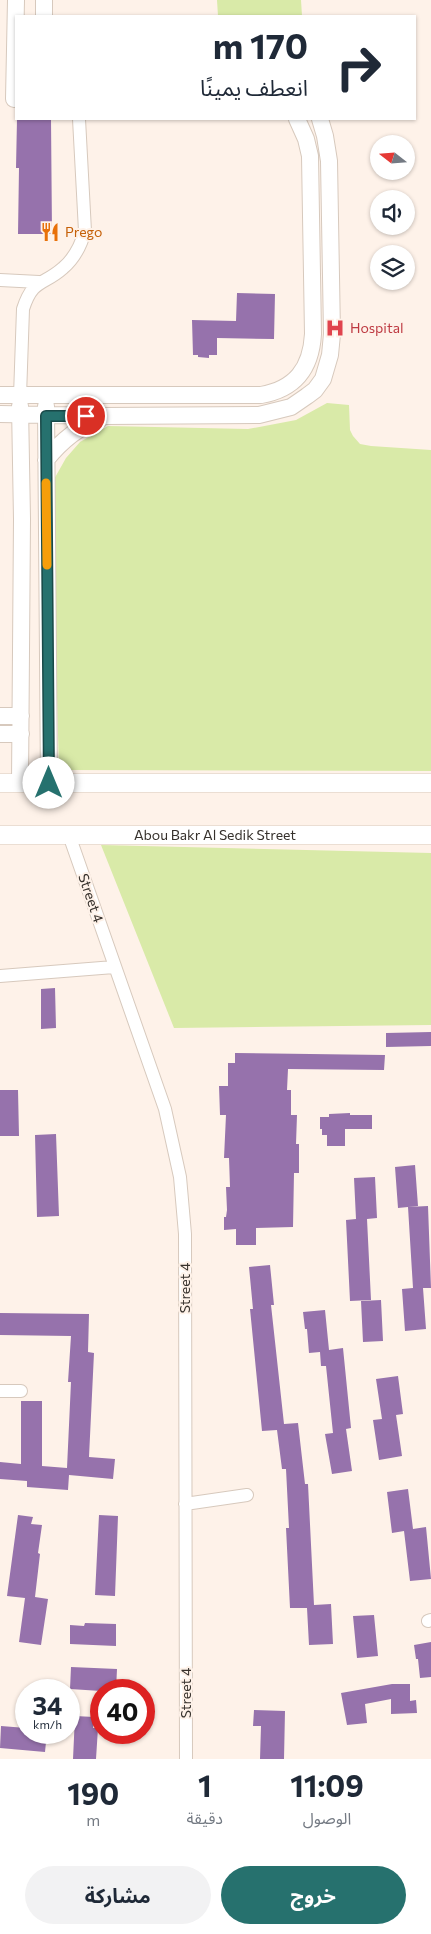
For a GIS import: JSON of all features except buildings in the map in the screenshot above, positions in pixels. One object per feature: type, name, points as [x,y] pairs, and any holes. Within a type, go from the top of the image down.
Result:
[{"type":"main road","points":[[0,783],[431,782]]},
{"type":"main road","name":"Abou Bakr Al Sedik Street","points":[[0,835],[431,835]]},
{"type":"street","points":[[10,99],[16,0]]},
{"type":"street","points":[[44,0],[44,15]]},
{"type":"street","points":[[20,783],[22,716],[20,396],[23,309],[31,291],[39,282],[63,269],[81,245],[85,231],[79,120]]},
{"type":"street","points":[[0,395],[261,395],[275,393],[288,386],[299,376],[307,363],[312,349],[313,334],[310,156],[306,139],[297,120]]},
{"type":"street","points":[[0,414],[46,416],[258,415],[290,407],[315,390],[328,367],[332,334],[328,161],[325,136],[320,120]]},
{"type":"street","points":[[0,280],[39,282]]},
{"type":"street","points":[[46,396],[49,783]]},
{"type":"street","points":[[46,460],[66,438],[105,416]]},
{"type":"street","points":[[0,716],[22,716]]},
{"type":"street","points":[[0,734],[21,734]]},
{"type":"street","name":"Street 4","points":[[69,835],[165,1109],[180,1177],[185,1234],[186,1759]]},
{"type":"street","points":[[0,976],[114,967]]},
{"type":"street","points":[[0,1391],[21,1391]]},
{"type":"street","points":[[185,1504],[247,1495]]},
{"type":"green space","points":[[217,0],[301,0],[302,15],[218,15]]},
{"type":"green space","points":[[327,403],[349,405],[350,430],[360,444],[431,450],[431,771],[59,770],[52,514],[53,481],[66,458],[80,442],[108,426],[248,429],[296,420]]},
{"type":"green space","points":[[101,845],[431,853],[431,1025],[174,1028]]},
{"type":"slow traffic","points":[[46,483],[47,565]]},
{"type":"place","name":"Prego","points":[[50,232]]},
{"type":"place","name":"Hospital","points":[[335,328]]},
{"type":"route","points":[[49,783],[46,416],[86,416]]}]
